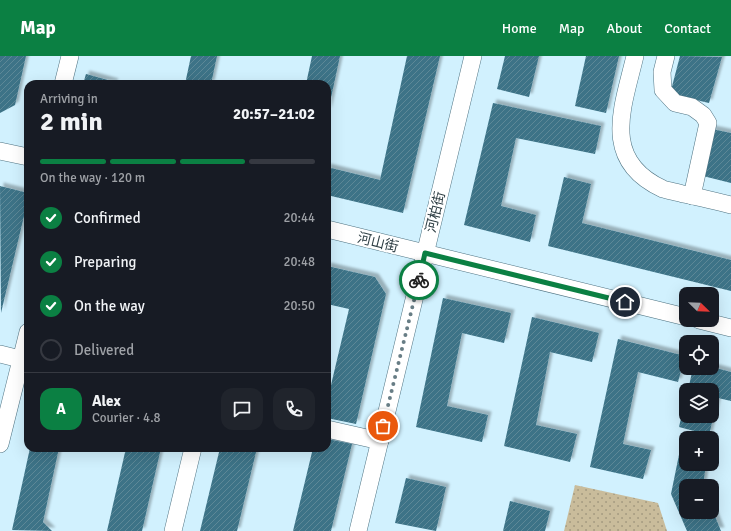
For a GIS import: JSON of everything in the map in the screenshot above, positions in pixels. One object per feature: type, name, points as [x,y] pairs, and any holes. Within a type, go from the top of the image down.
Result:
[{"type":"street","points":[[64,80],[70,56]]},
{"type":"street","name":"河柏街","points":[[358,531],[473,56]]},
{"type":"street","points":[[635,56],[621,113],[620,139],[628,160],[645,179],[664,189],[731,205]]},
{"type":"street","points":[[666,56],[662,72],[663,90],[675,103],[692,106],[703,115],[708,122],[692,196]]},
{"type":"street","points":[[0,151],[24,156]]},
{"type":"street","name":"河山街","points":[[331,230],[679,315]]},
{"type":"street","points":[[719,325],[731,328]]},
{"type":"street","points":[[0,354],[24,361],[0,444]]},
{"type":"street","points":[[331,430],[380,441]]},
{"type":"street","points":[[173,531],[192,452]]},
{"type":"shaded area","points":[[575,485],[658,503],[667,531],[564,531]]},
{"type":"building","points":[[0,56],[26,56],[15,105],[0,113]]},
{"type":"building","points":[[191,56],[217,56],[212,80],[186,80]]},
{"type":"building","points":[[312,56],[340,56],[331,98],[331,80],[307,80]]},
{"type":"building","points":[[407,56],[440,56],[403,213],[331,196],[331,168],[380,180]]},
{"type":"building","points":[[505,56],[539,56],[529,97],[497,89]]},
{"type":"building","points":[[586,56],[619,56],[606,113],[575,106]]},
{"type":"building","points":[[680,56],[722,57],[709,103],[670,94]]},
{"type":"building","points":[[86,74],[108,80],[84,80]]},
{"type":"building","points":[[493,103],[601,126],[595,154],[516,138],[501,206],[536,215],[530,242],[464,225]]},
{"type":"building","points":[[712,129],[731,133],[731,183],[699,175]]},
{"type":"building","points":[[564,177],[591,184],[582,223],[731,260],[731,291],[719,287],[548,246]]},
{"type":"building","points":[[0,186],[24,192],[24,216],[1,313]]},
{"type":"building","points":[[331,267],[375,277],[386,294],[356,424],[331,419],[331,385],[349,309],[331,305]]},
{"type":"building","points":[[443,298],[511,313],[504,343],[462,333],[447,406],[488,415],[482,442],[416,427]]},
{"type":"building","points":[[532,317],[599,333],[592,362],[550,352],[536,425],[577,434],[570,462],[504,446]]},
{"type":"building","points":[[618,339],[679,354],[680,375],[678,382],[638,372],[623,444],[651,450],[643,479],[590,467]]},
{"type":"building","points":[[719,369],[731,372],[731,401],[719,398],[719,383],[690,383],[691,375],[719,375]]},
{"type":"building","points":[[680,423],[712,423],[710,431],[694,431],[679,427]]},
{"type":"building","points":[[331,440],[352,444],[331,531],[293,531],[312,452],[331,452]]},
{"type":"building","points":[[29,452],[58,452],[43,522],[52,531],[12,530]]},
{"type":"building","points":[[125,452],[160,452],[142,531],[107,531]]},
{"type":"building","points":[[219,452],[256,452],[237,531],[200,531]]},
{"type":"building","points":[[679,455],[679,471],[705,471],[704,479],[679,479],[679,512],[671,494]]},
{"type":"building","points":[[406,478],[446,487],[436,531],[395,523]]},
{"type":"building","points":[[510,501],[550,511],[545,531],[503,531]]},
{"type":"building","points":[[682,519],[716,519],[721,531],[687,531]]},
{"type":"way so far","points":[[383,426],[419,280]]},
{"type":"route","points":[[419,280],[425,253],[625,302]]}]
